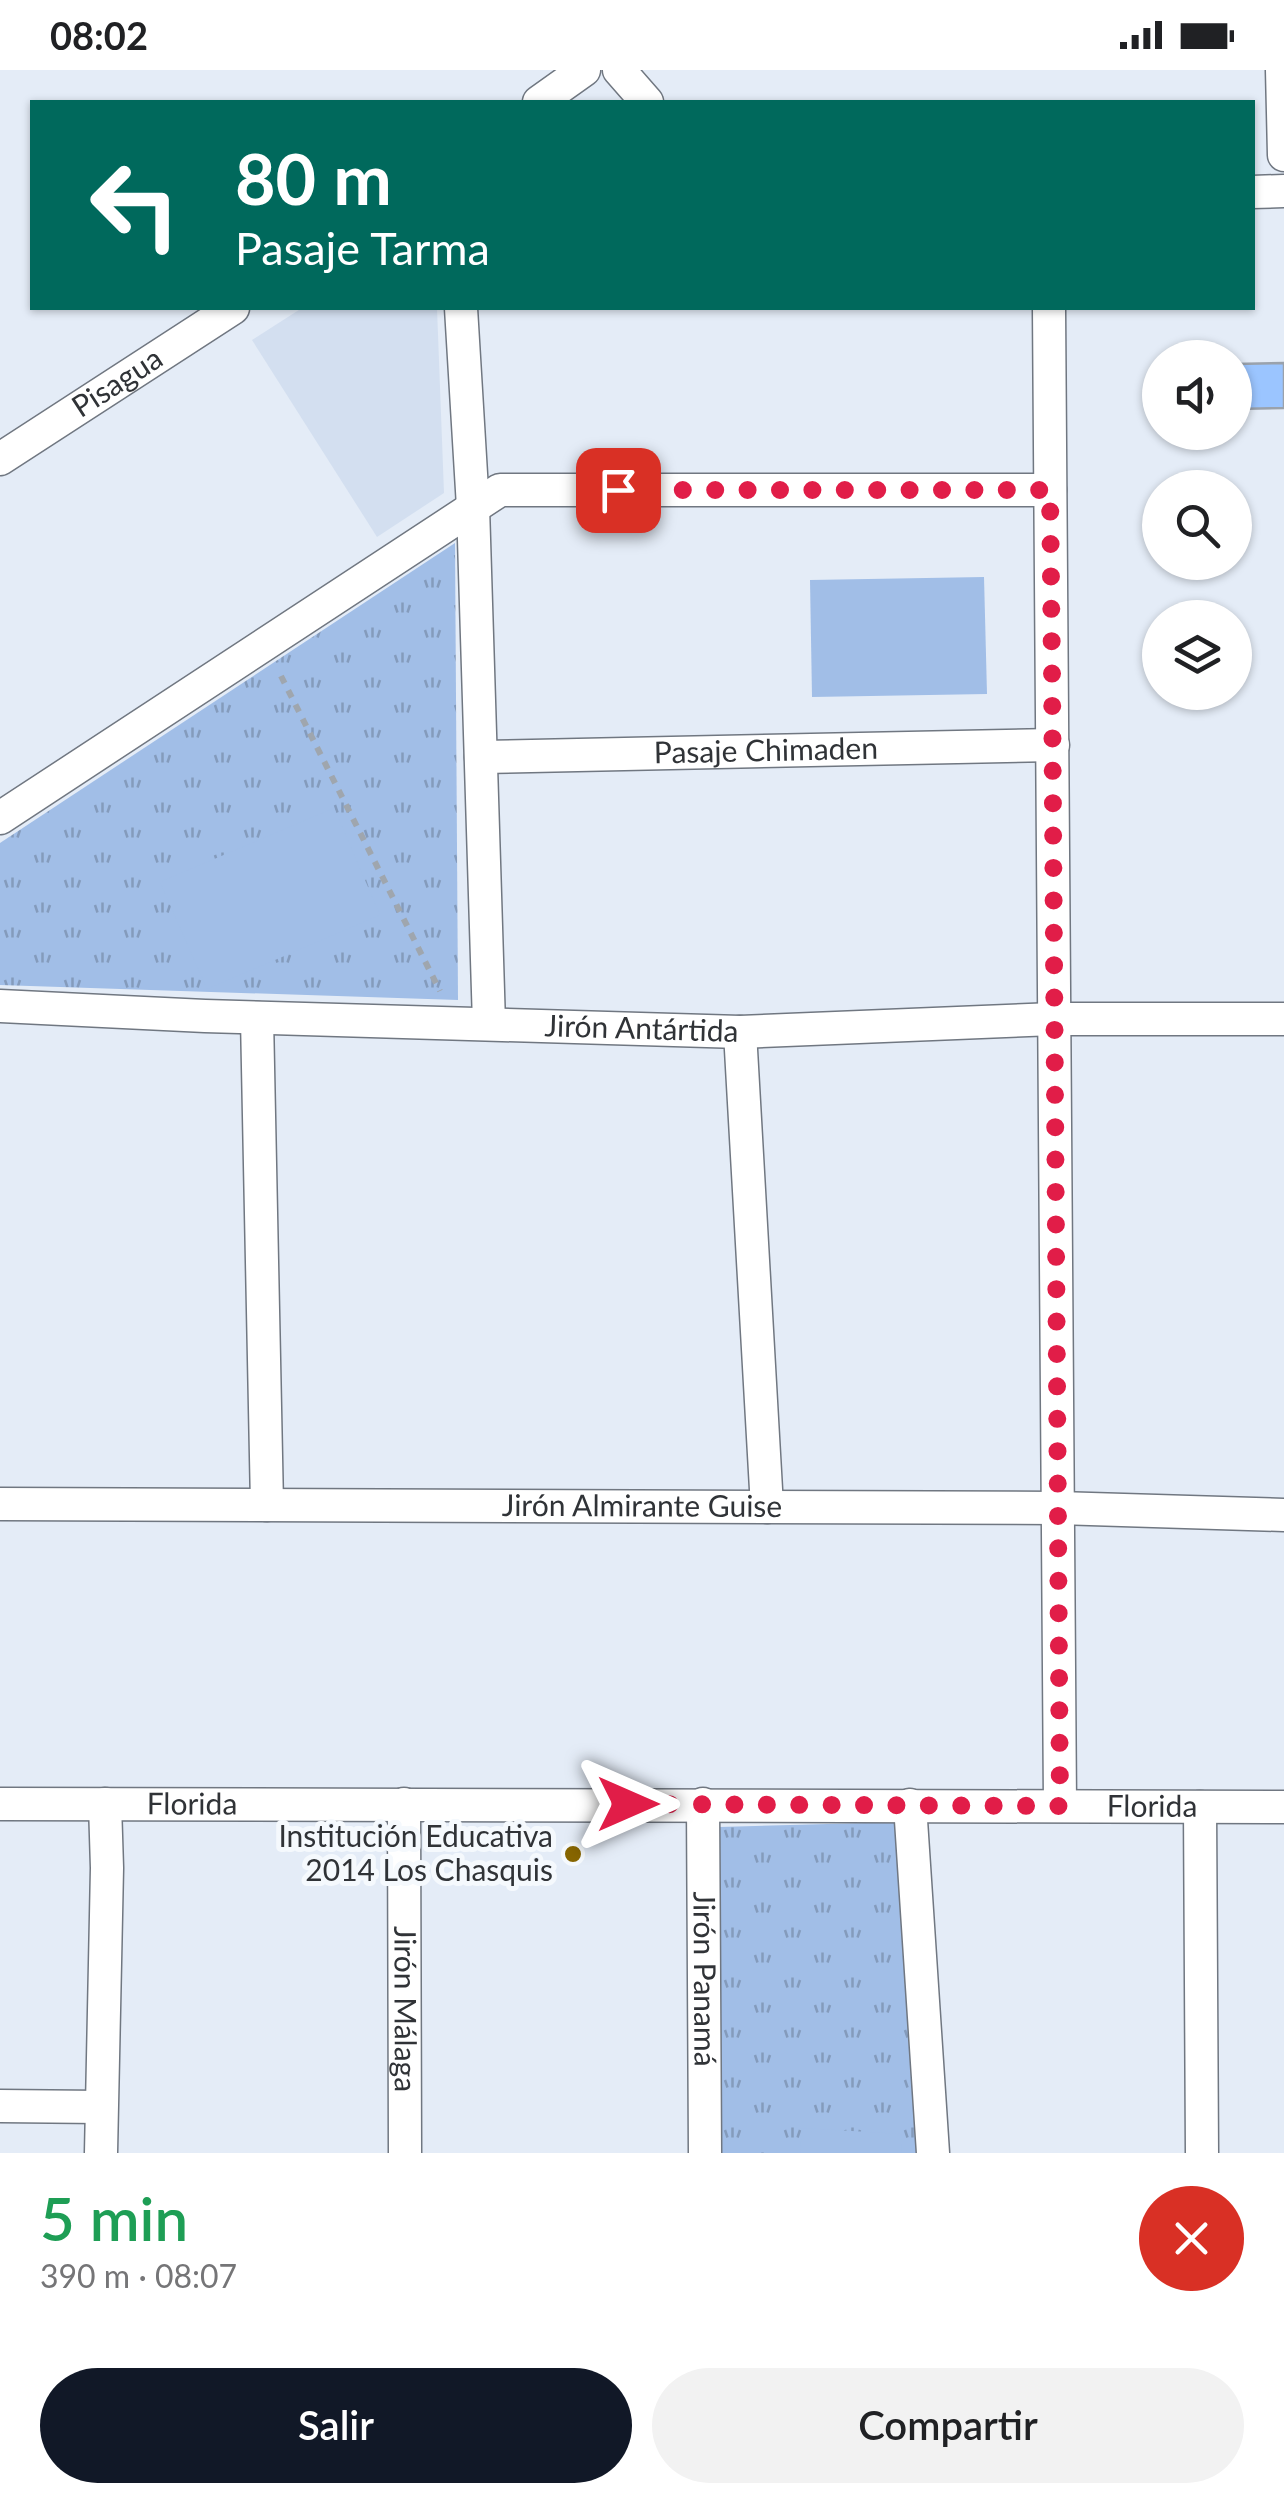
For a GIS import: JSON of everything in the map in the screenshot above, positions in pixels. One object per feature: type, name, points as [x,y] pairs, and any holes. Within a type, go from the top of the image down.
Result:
[{"type":"street","points":[[542,100],[584,70]]},
{"type":"street","points":[[619,70],[645,100]]},
{"type":"street","points":[[1282,70],[1284,154]]},
{"type":"street","points":[[1255,192],[1284,192]]},
{"type":"street","name":"Pisagua","points":[[0,459],[230,310]]},
{"type":"street","points":[[462,310],[473,507],[489,1024]]},
{"type":"street","points":[[1049,310],[1060,1806]]},
{"type":"street","points":[[0,818],[500,490],[1050,490]]},
{"type":"street","name":"Pasaje Chimaden","points":[[481,756],[1052,745]]},
{"type":"street","name":"Jirón Antártida","points":[[0,1006],[740,1032],[1054,1019],[1284,1019]]},
{"type":"street","points":[[257,1018],[266,1505]]},
{"type":"street","points":[[740,1032],[767,1507]]},
{"type":"street","name":"Jirón Almirante Guise","points":[[0,1504],[1058,1508],[1284,1515]]},
{"type":"street","name":"Florida","points":[[0,1804],[1284,1807]]},
{"type":"street","points":[[100,2153],[105,1804]]},
{"type":"street","name":"Jirón Málaga","points":[[404,1804],[405,2153]]},
{"type":"street","name":"Jirón Panamá","points":[[703,1804],[705,2153]]},
{"type":"street","points":[[910,1805],[932,2153]]},
{"type":"street","points":[[1200,1806],[1202,2153]]},
{"type":"street","points":[[0,2106],[101,2107]]},
{"type":"path","points":[[264,644],[456,1023]]},
{"type":"shaded area","points":[[299,310],[437,310],[444,493],[377,537],[252,340]]},
{"type":"green space","points":[[455,543],[458,1000],[0,985],[0,843]]},
{"type":"green space","points":[[984,577],[987,694],[812,697],[810,580]]},
{"type":"green space","points":[[334,808],[380,915],[207,989],[160,882]]},
{"type":"green space","points":[[902,1822],[923,2153],[720,2153],[719,1827]]},
{"type":"green space","points":[[802,2128],[902,2134],[901,2153],[800,2153]]},
{"type":"building","points":[[1284,363],[1284,408],[1252,409],[1252,364]]},
{"type":"place","name":"Institución Educativa 2014 Los Chasquis","points":[[573,1854]]},
{"type":"route","points":[[618,490],[1050,490],[1052,672],[1060,1806],[628,1804]]}]
